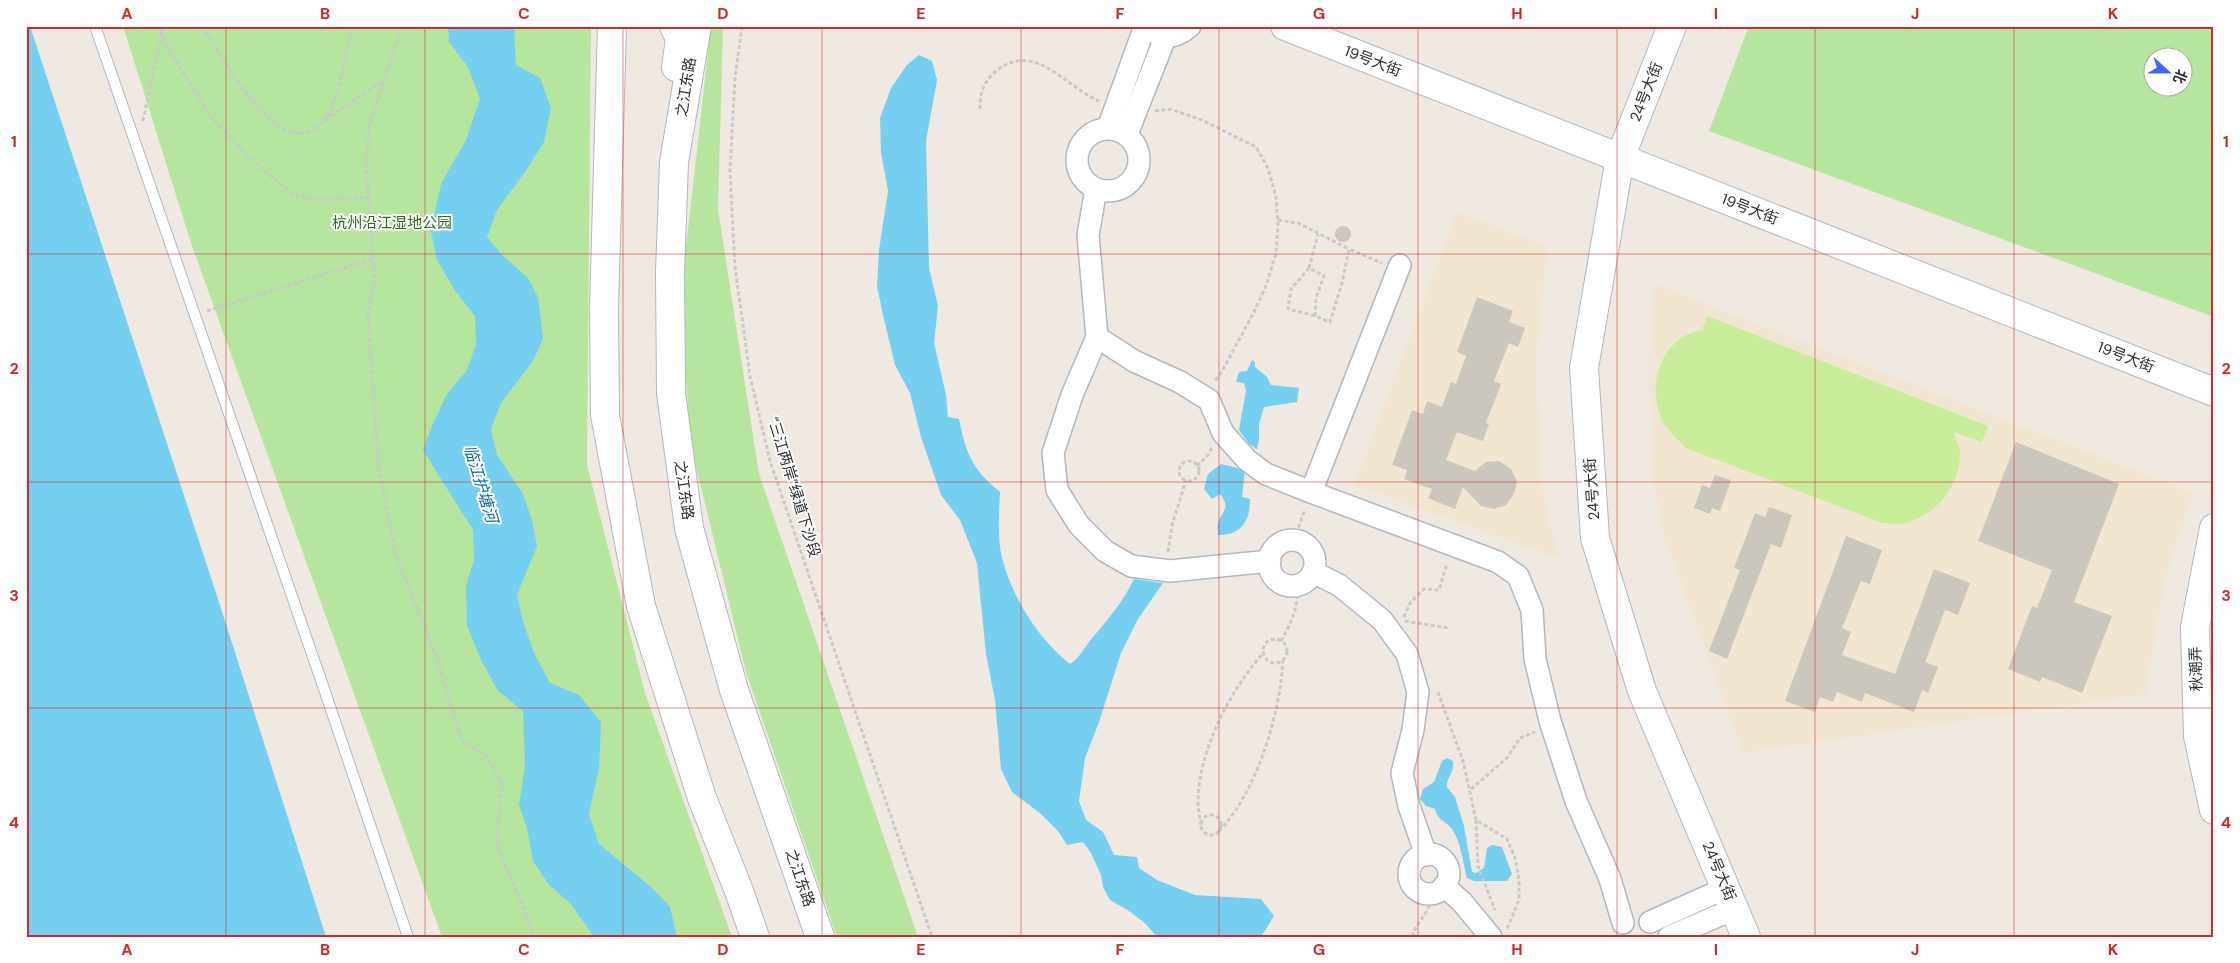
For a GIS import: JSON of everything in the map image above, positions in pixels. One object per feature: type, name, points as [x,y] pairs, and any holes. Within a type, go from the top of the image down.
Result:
[{"type":"street","points":[[612,26],[604,309],[604,415],[642,606],[702,798],[755,937]]},
{"type":"street","points":[[610,104],[629,29],[632,26]]},
{"type":"street","points":[[673,196],[664,178],[666,139],[680,38],[674,26]]},
{"type":"street","name":"之江东路","points":[[697,26],[674,162],[670,272],[671,393],[689,528],[734,690],[820,937]]},
{"type":"street","points":[[1145,26],[1148,31],[1166,38],[1179,35],[1190,26]]},
{"type":"street","points":[[1118,131],[1126,110],[1145,26]]},
{"type":"street","name":"19号大街","points":[[1286,26],[2214,392]]},
{"type":"street","name":"24号大街","points":[[1672,26],[1620,158],[1584,368],[1595,538],[1642,692],[1746,937]]},
{"type":"street","points":[[1126,110],[1166,38]]},
{"type":"street","points":[[1098,130],[1118,131],[1134,142],[1138,151],[1139,160],[1135,175],[1125,186],[1116,190],[1096,189],[1087,183],[1080,174],[1077,164],[1077,153],[1081,143],[1088,135],[1098,130]]},
{"type":"street","points":[[1096,189],[1088,235],[1097,337],[1072,395],[1053,453],[1057,490],[1079,524],[1105,551],[1130,566],[1166,570],[1270,561]]},
{"type":"street","points":[[1311,492],[1399,267]]},
{"type":"street","points":[[1097,337],[1134,361],[1180,382],[1209,400],[1223,433],[1247,460],[1266,474],[1498,562],[1518,576],[1532,610],[1535,659],[1553,729],[1576,800],[1610,879],[1620,930],[1637,918],[1655,929],[1730,898]]},
{"type":"street","name":"秋潮弄","points":[[2214,528],[2195,627],[2198,736],[2214,810]]},
{"type":"street","points":[[1306,578],[1315,557],[1312,550],[1301,542],[1294,540],[1280,543],[1271,554],[1270,561],[1270,569],[1280,582],[1287,585],[1306,578],[1340,585],[1382,620],[1407,654],[1418,692],[1413,730],[1402,773],[1409,806],[1426,855]]},
{"type":"street","points":[[1439,890],[1448,874],[1447,868],[1439,857],[1426,855],[1415,860],[1411,866],[1409,878],[1416,889],[1421,893],[1439,890],[1462,902],[1501,930]]},
{"type":"street","points":[[1669,937],[1730,898]]},
{"type":"lane","points":[[95,26],[408,937]]},
{"type":"path","points":[[158,26],[160,33],[210,116],[251,159],[292,194],[318,200],[368,197]]},
{"type":"path","points":[[138,150],[160,33],[163,26]]},
{"type":"path","points":[[204,26],[222,59],[250,96],[275,123],[294,133],[312,130],[384,80]]},
{"type":"path","points":[[325,120],[336,93],[352,26]]},
{"type":"path","points":[[402,26],[368,127],[366,167],[375,280],[368,314],[378,463],[396,556],[436,655],[461,739],[486,756],[502,782],[497,844],[527,917],[532,937]]},
{"type":"path","name":"“三江两岸”绿道下沙段","points":[[742,26],[735,78],[730,171],[735,267],[750,376],[770,461],[932,937]]},
{"type":"path","points":[[980,109],[980,95],[989,77],[1002,66],[1019,59],[1033,60],[1054,72],[1086,96],[1126,110],[1170,109],[1202,120],[1256,147],[1268,168],[1276,197],[1278,220],[1276,253],[1266,286],[1254,312],[1221,373],[1202,396]]},
{"type":"path","points":[[1278,220],[1298,223],[1349,249],[1399,267]]},
{"type":"path","points":[[1318,234],[1309,268],[1291,289],[1288,309],[1330,322],[1342,283],[1349,249]]},
{"type":"path","points":[[195,315],[373,259]]},
{"type":"path","points":[[1309,268],[1324,276],[1316,298],[1315,316]]},
{"type":"path","points":[[1190,461],[1196,464],[1198,472],[1195,478],[1186,480],[1181,476],[1179,470],[1184,462],[1190,461]]},
{"type":"path","points":[[1166,570],[1172,525],[1186,480]]},
{"type":"path","points":[[1294,540],[1311,492]]},
{"type":"path","points":[[1402,620],[1410,603],[1424,589],[1439,590],[1445,575],[1451,544]]},
{"type":"path","points":[[1281,641],[1292,622],[1306,578]]},
{"type":"path","points":[[1402,620],[1408,625]]},
{"type":"path","points":[[1402,620],[1449,628]]},
{"type":"path","points":[[1281,641],[1287,650],[1283,660],[1280,691],[1264,748],[1239,806],[1219,831],[1214,835],[1208,835],[1203,831],[1201,825],[1198,802],[1207,753],[1226,706],[1238,685],[1264,652],[1269,642],[1281,641]]},
{"type":"path","points":[[1264,652],[1269,662],[1276,663],[1283,660]]},
{"type":"path","points":[[1437,689],[1457,741],[1471,789],[1476,820],[1478,866],[1496,912]]},
{"type":"path","points":[[1471,789],[1507,758],[1520,738],[1539,730],[1553,729]]},
{"type":"path","points":[[1201,825],[1204,817],[1214,815],[1220,822],[1219,831]]},
{"type":"path","points":[[1476,820],[1507,839],[1514,858],[1519,879],[1518,900],[1501,930],[1507,937]]},
{"type":"path","points":[[1412,937],[1417,923],[1430,909],[1439,890]]},
{"type":"shaded area","points":[[1457,212],[1547,247],[1536,356],[1540,478],[1558,558],[1354,485]]},
{"type":"shaded area","points":[[1654,284],[2193,493],[2167,572],[2146,694],[1743,753],[1665,539],[1651,467],[1649,359]]},
{"type":"green space","name":"杭州沿江湿地公园","points":[[123,26],[591,26],[587,465],[645,693],[732,937],[442,937],[192,246]]},
{"type":"green space","points":[[711,26],[723,26],[718,209],[759,474],[918,937],[837,937],[746,672],[691,446],[680,301]]},
{"type":"green space","points":[[1749,26],[2214,26],[2214,317],[1709,131]]},
{"type":"green space","points":[[1707,316],[1988,426],[1982,442],[1954,432],[1960,454],[1956,478],[1951,488],[1944,498],[1927,513],[1916,519],[1899,524],[1882,523],[1686,448],[1663,422],[1658,408],[1657,379],[1660,365],[1667,353],[1676,342],[1688,334],[1702,330]]},
{"type":"water","points":[[26,26],[30,26],[217,596],[326,937],[26,937]]},
{"type":"water","name":"临江护塘河","points":[[448,26],[514,26],[516,65],[540,78],[551,108],[544,142],[497,210],[487,237],[501,254],[528,278],[538,297],[543,339],[533,361],[501,403],[491,429],[497,455],[522,492],[532,520],[537,546],[517,595],[523,621],[534,653],[550,683],[579,695],[601,722],[599,768],[589,814],[599,844],[650,886],[670,907],[677,937],[594,937],[571,904],[549,885],[533,861],[527,828],[519,805],[525,766],[523,711],[498,691],[481,660],[467,626],[466,585],[474,560],[473,530],[423,450],[447,394],[467,370],[476,345],[475,316],[456,292],[437,260],[431,231],[441,184],[466,140],[480,99],[468,67],[449,42]]},
{"type":"water","points":[[919,55],[932,61],[937,80],[926,141],[929,268],[938,306],[934,343],[946,395],[948,417],[959,419],[964,442],[972,460],[990,484],[1000,492],[1000,550],[1012,588],[1037,630],[1058,654],[1070,664],[1080,655],[1115,610],[1134,579],[1163,583],[1138,619],[1121,653],[1099,722],[1085,758],[1079,801],[1086,820],[1103,832],[1114,855],[1137,857],[1139,868],[1157,880],[1195,895],[1261,899],[1274,916],[1261,937],[1157,937],[1145,923],[1110,900],[1103,887],[1101,875],[1091,853],[1083,842],[1067,845],[1058,831],[1041,814],[1012,792],[1001,769],[995,700],[986,654],[977,563],[960,520],[941,495],[921,437],[910,393],[895,365],[877,286],[879,250],[888,191],[881,152],[880,118],[891,88],[907,65]]},
{"type":"water","points":[[1252,360],[1255,362],[1255,367],[1267,377],[1271,385],[1299,388],[1297,402],[1264,407],[1259,424],[1257,449],[1249,444],[1239,430],[1246,391],[1244,383],[1236,382],[1239,372],[1247,371]]},
{"type":"water","points":[[1221,464],[1245,470],[1242,497],[1250,499],[1250,507],[1243,526],[1233,533],[1218,535],[1218,524],[1226,506],[1220,494],[1212,499],[1204,489],[1208,474]]},
{"type":"water","points":[[1447,758],[1453,761],[1453,765],[1447,787],[1455,797],[1464,826],[1472,872],[1476,873],[1484,868],[1487,848],[1492,845],[1502,847],[1512,874],[1507,881],[1474,881],[1467,878],[1460,846],[1455,834],[1450,826],[1436,813],[1435,809],[1426,806],[1420,799],[1423,789],[1434,782],[1442,761]]},
{"type":"building","points":[[1340,226],[1346,226],[1351,231],[1349,240],[1340,242],[1335,237],[1335,231]]},
{"type":"building","points":[[1477,297],[1513,311],[1509,322],[1525,328],[1518,347],[1509,343],[1494,381],[1501,384],[1486,423],[1489,424],[1483,441],[1457,432],[1446,460],[1475,471],[1486,462],[1499,461],[1511,469],[1517,481],[1514,494],[1506,505],[1494,509],[1481,506],[1463,487],[1455,509],[1428,498],[1432,489],[1404,479],[1407,470],[1392,465],[1412,410],[1423,414],[1427,401],[1442,407],[1451,382],[1456,384],[1466,356],[1457,352]]},
{"type":"building","points":[[2016,442],[2119,484],[2074,602],[2112,616],[2082,693],[2042,677],[2040,682],[2008,669],[2032,606],[2037,608],[2052,570],[1978,541]]},
{"type":"building","points":[[1715,475],[1731,480],[1720,511],[1712,508],[1710,514],[1694,508],[1702,485],[1710,488]]},
{"type":"building","points":[[1769,507],[1792,515],[1781,548],[1771,544],[1727,659],[1709,651],[1740,570],[1734,568],[1755,513],[1765,517]]},
{"type":"building","points":[[1846,536],[1882,550],[1870,584],[1861,581],[1842,628],[1851,632],[1842,655],[1895,674],[1934,569],[1970,583],[1958,615],[1945,610],[1925,662],[1938,667],[1928,693],[1922,690],[1914,712],[1865,693],[1862,702],[1837,692],[1833,702],[1820,697],[1815,712],[1785,701]]}]
